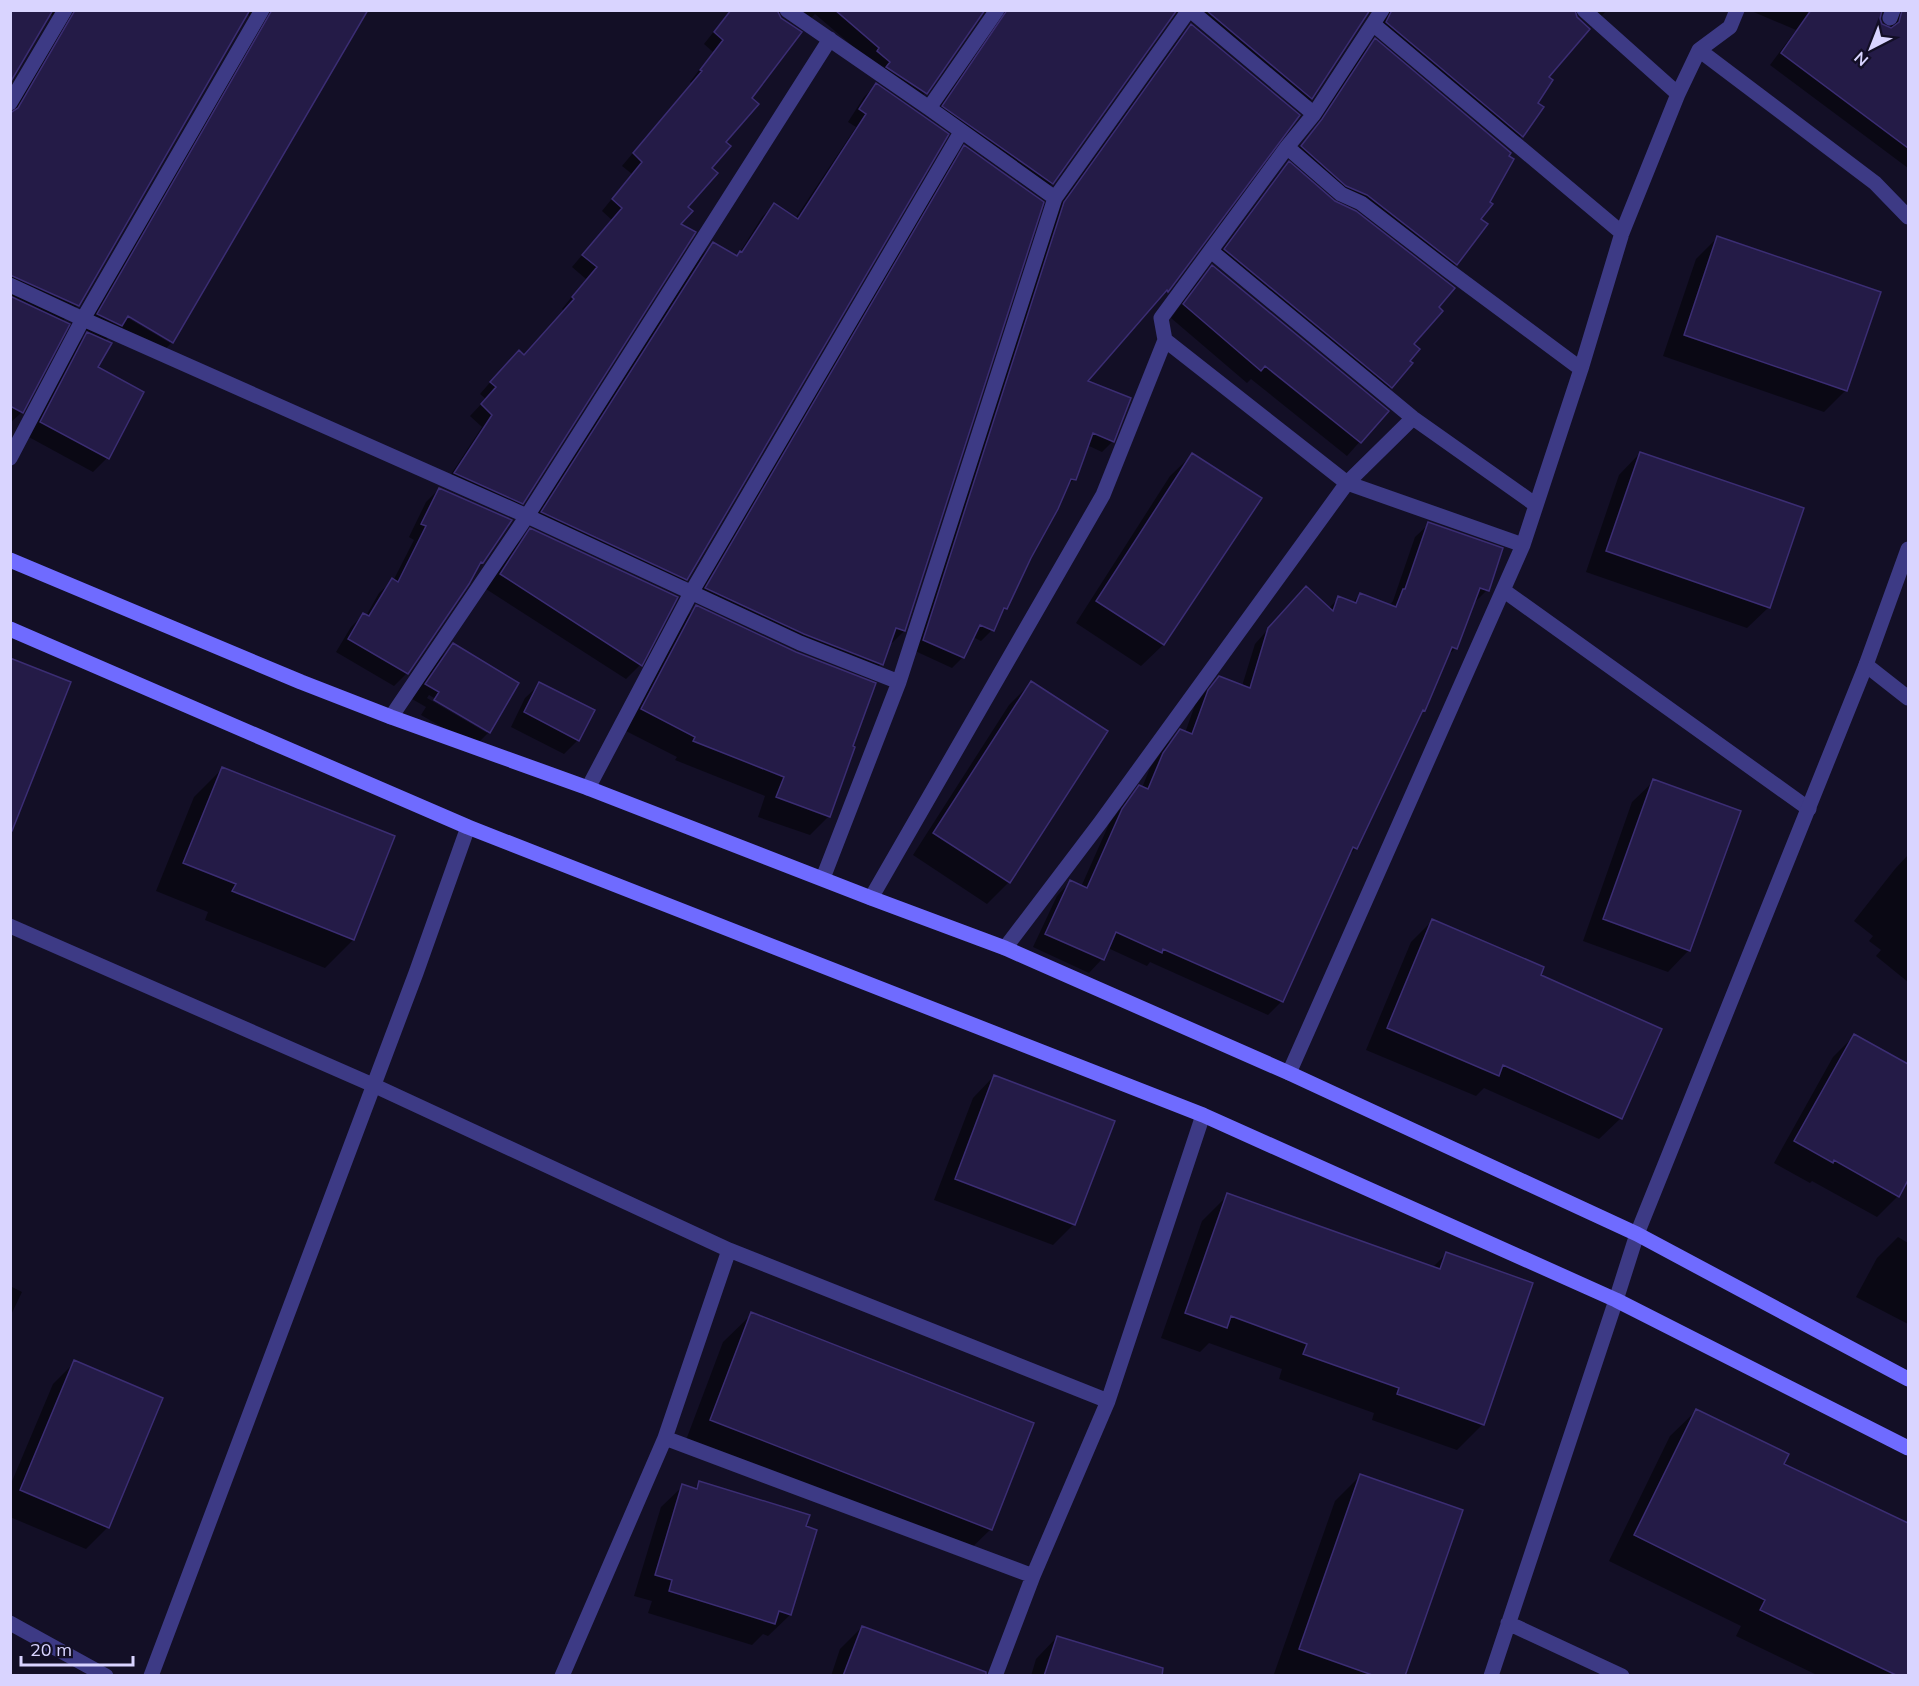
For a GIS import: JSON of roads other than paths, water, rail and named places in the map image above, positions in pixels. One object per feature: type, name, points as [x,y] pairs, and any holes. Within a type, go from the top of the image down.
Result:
[{"type":"main road","points":[[10,560],[301,682],[588,788],[1005,948],[1289,1073],[1637,1234],[1908,1379]]},
{"type":"main road","points":[[10,629],[468,826],[1203,1115],[1616,1300],[1908,1448]]},
{"type":"street","points":[[10,103],[64,10]]},
{"type":"street","points":[[10,459],[82,319],[262,10]]},
{"type":"street","points":[[788,10],[804,15],[830,39],[1055,198]]},
{"type":"street","points":[[929,108],[997,10]]},
{"type":"street","points":[[822,878],[899,682],[1055,198],[1189,10],[1314,114]]},
{"type":"street","points":[[871,898],[1103,495],[1165,340],[1161,318],[1287,147],[1314,114],[1382,10]]},
{"type":"street","points":[[1584,10],[1678,94]]},
{"type":"street","points":[[1289,1073],[1523,545],[1581,369],[1622,233],[1678,94],[1699,50],[1730,27],[1737,10]]},
{"type":"street","points":[[1373,24],[1622,233]]},
{"type":"street","points":[[391,717],[527,516],[830,39]]},
{"type":"street","points":[[1699,50],[1875,183],[1908,217]]},
{"type":"street","points":[[588,788],[692,593],[961,132]]},
{"type":"street","points":[[1287,147],[1341,194],[1361,203],[1581,369]]},
{"type":"street","points":[[1211,251],[1413,418],[1536,505]]},
{"type":"street","points":[[10,285],[527,516],[800,643],[899,682]]},
{"type":"street","points":[[1165,340],[1347,483],[1523,545]]},
{"type":"street","points":[[1005,948],[1100,823],[1347,483],[1413,418]]},
{"type":"street","points":[[1491,1676],[1637,1234],[1866,665],[1908,549]]},
{"type":"street","points":[[1503,590],[1809,809]]},
{"type":"street","points":[[1866,665],[1908,698]]},
{"type":"street","points":[[151,1676],[416,973],[468,826]]},
{"type":"street","points":[[10,926],[373,1085],[729,1250],[1108,1401]]},
{"type":"street","points":[[995,1676],[1033,1575],[1108,1401],[1203,1115]]},
{"type":"street","points":[[562,1676],[665,1438],[729,1250]]},
{"type":"street","points":[[665,1438],[1033,1575]]},
{"type":"street","points":[[10,1623],[106,1676]]},
{"type":"street","points":[[1508,1623],[1622,1676]]}]
